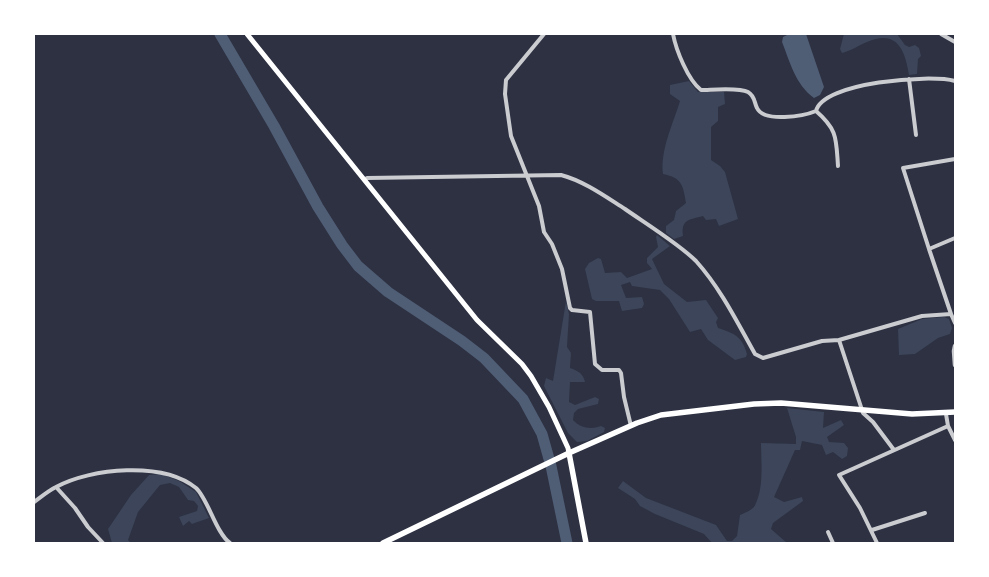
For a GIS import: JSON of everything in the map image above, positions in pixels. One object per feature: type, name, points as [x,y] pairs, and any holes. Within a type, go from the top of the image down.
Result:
[{"type":"main road","points":[[247,34],[477,320],[522,364],[531,376],[568,448],[567,454],[586,543]]},
{"type":"main road","points":[[383,543],[567,454],[651,418],[668,414],[760,403],[799,404],[912,414],[946,414],[955,412]]},
{"type":"street","points":[[544,34],[506,80],[505,94],[511,136],[539,206],[544,232],[552,244],[562,269],[570,308],[572,310],[590,312],[595,364],[602,370],[619,370],[621,373],[624,397],[631,426]]},
{"type":"street","points":[[673,34],[674,44],[692,82],[701,90],[744,90],[752,95],[757,109],[761,113],[776,117],[798,116],[816,111]]},
{"type":"street","points":[[941,34],[955,42]]},
{"type":"street","points":[[816,111],[821,102],[843,91],[869,85],[930,78],[955,81]]},
{"type":"street","points":[[909,79],[916,135]]},
{"type":"street","points":[[816,111],[835,133],[838,166]]},
{"type":"street","points":[[955,158],[903,168],[955,323]]},
{"type":"street","points":[[365,180],[367,178],[562,175],[570,178],[607,197],[694,260],[717,288],[755,354],[763,358],[822,341],[839,340],[922,316],[951,314]]},
{"type":"street","points":[[929,249],[955,238]]},
{"type":"street","points":[[839,340],[862,410],[894,450]]},
{"type":"street","points":[[955,346],[955,365]]},
{"type":"street","points":[[946,414],[948,426],[955,440]]},
{"type":"street","points":[[877,543],[860,508],[839,475],[948,426]]},
{"type":"street","points":[[34,502],[56,487],[88,475],[117,470],[162,472],[180,479],[197,489],[223,536],[230,543]]},
{"type":"street","points":[[56,487],[103,543]]},
{"type":"street","points":[[872,530],[925,513]]},
{"type":"street","points":[[828,532],[833,543]]},
{"type":"shaded area","points":[[789,34],[806,34],[824,87],[820,95],[814,98],[798,79],[782,42],[783,37]]},
{"type":"shaded area","points":[[844,34],[897,34],[905,45],[909,47],[915,45],[919,48],[921,56],[918,59],[917,74],[909,75],[902,50],[892,40],[886,38],[877,39],[842,53],[840,49]]},
{"type":"shaded area","points":[[689,81],[698,92],[724,92],[725,104],[718,107],[718,121],[711,127],[711,160],[725,172],[738,219],[719,226],[716,219],[706,220],[703,216],[694,218],[687,221],[683,226],[683,236],[674,239],[666,233],[666,226],[674,220],[676,211],[686,203],[684,191],[678,180],[663,174],[663,156],[680,101],[670,94],[670,85]]},
{"type":"shaded area","points":[[657,235],[670,246],[652,259],[664,284],[687,302],[706,300],[718,318],[716,322],[718,328],[740,339],[747,354],[746,357],[735,360],[708,340],[701,329],[690,332],[669,299],[660,290],[632,286],[630,282],[621,285],[626,298],[642,297],[644,304],[642,308],[622,311],[619,301],[596,301],[592,299],[585,269],[589,263],[598,258],[601,259],[605,273],[621,272],[627,278],[652,269],[647,263],[647,258],[658,247]]},
{"type":"shaded area","points":[[566,301],[569,314],[567,347],[571,353],[570,368],[580,373],[585,382],[570,382],[569,402],[575,405],[595,397],[599,399],[598,404],[578,409],[574,413],[573,420],[586,428],[601,426],[605,428],[604,432],[587,441],[577,442],[568,433],[544,386],[546,378],[553,381]]},
{"type":"shaded area","points":[[944,317],[949,319],[952,328],[950,334],[938,338],[915,354],[899,355],[898,329],[922,319]]},
{"type":"shaded area","points":[[787,408],[824,412],[823,428],[841,420],[844,425],[827,437],[829,442],[844,443],[848,448],[847,456],[842,459],[833,452],[826,455],[822,445],[802,441],[800,450],[795,450],[774,497],[784,502],[802,497],[803,501],[773,523],[771,529],[787,543],[712,543],[704,534],[640,506],[635,499],[618,488],[623,481],[646,498],[716,525],[727,541],[732,541],[737,536],[740,515],[754,507],[759,496],[762,473],[761,443],[796,444],[796,437]]},
{"type":"shaded area","points":[[161,474],[179,481],[196,492],[209,518],[192,524],[189,521],[183,526],[179,517],[197,511],[198,506],[194,501],[188,500],[179,487],[170,483],[160,485],[138,512],[128,540],[131,543],[112,543],[108,529],[131,495],[149,475]]},
{"type":"waterway","points":[[220,34],[274,126],[318,207],[358,266],[388,292],[462,341],[484,358],[523,399],[542,434],[551,466],[567,543]]}]
